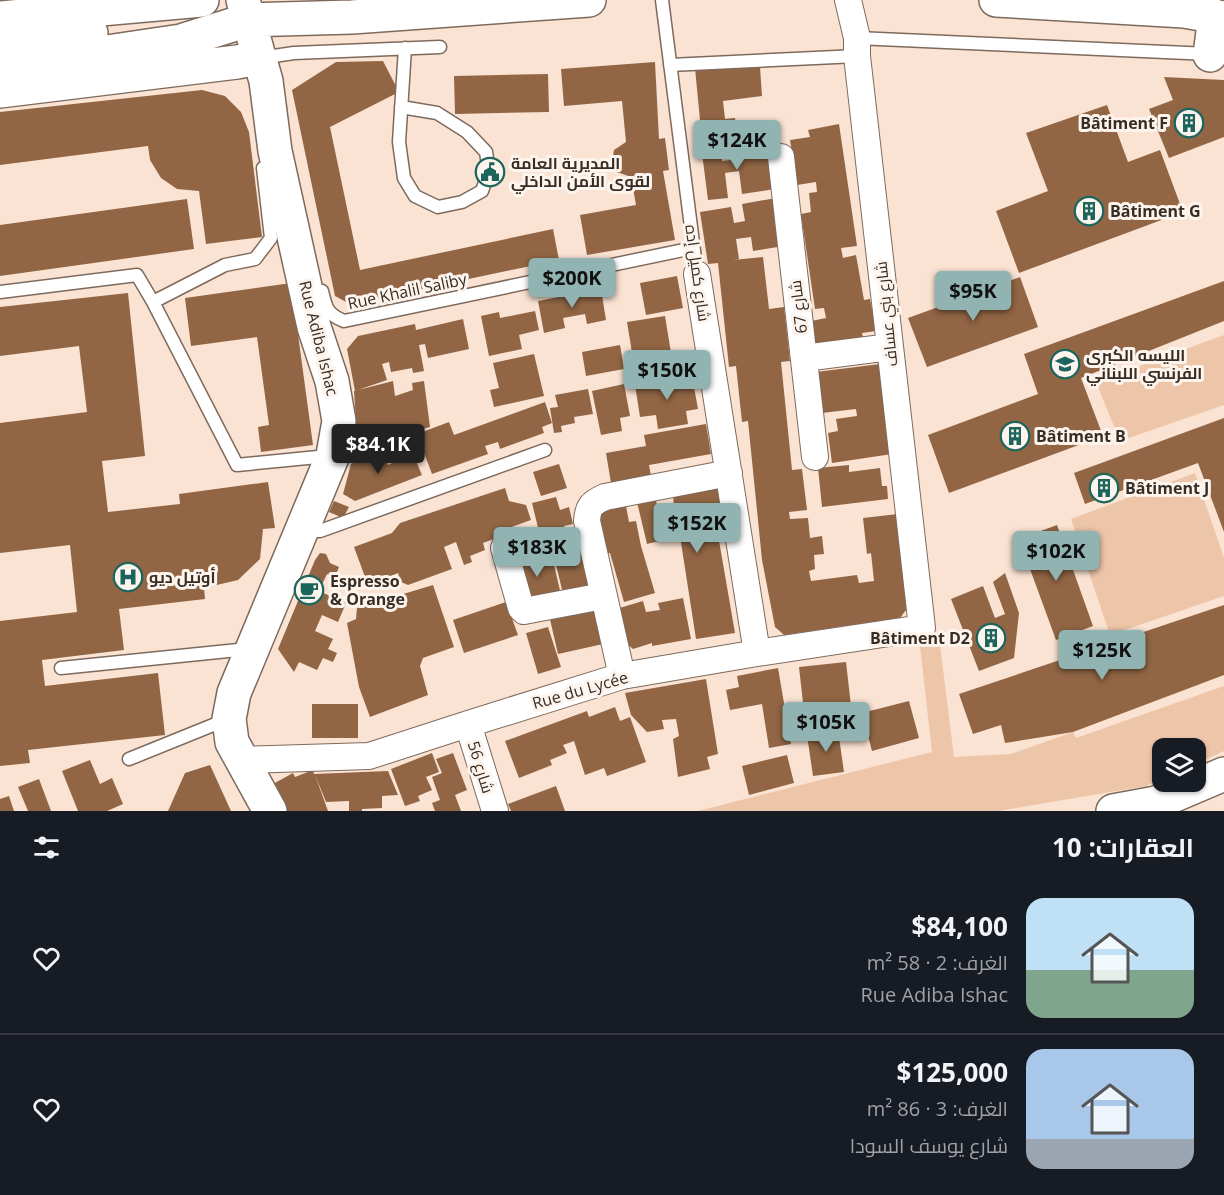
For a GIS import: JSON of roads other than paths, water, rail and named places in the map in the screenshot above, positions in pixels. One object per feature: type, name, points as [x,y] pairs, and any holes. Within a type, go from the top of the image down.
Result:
[{"type":"main road","points":[[0,18],[202,0]]},
{"type":"main road","points":[[0,43],[152,26],[246,10],[355,9],[589,0]]},
{"type":"main road","points":[[996,0],[1202,11],[1217,55]]},
{"type":"main road","points":[[0,68],[181,41],[246,10]]},
{"type":"main road","name":"Rue Adiba Ishac","points":[[246,10],[281,143],[314,327],[332,381],[339,421],[333,455],[234,693],[229,719],[232,742],[270,811]]},
{"type":"main road","points":[[0,91],[237,62],[262,70]]},
{"type":"main road","points":[[1113,811],[1160,807],[1224,774]]},
{"type":"street","name":"شارع بني عساف","points":[[848,0],[857,47],[922,628]]},
{"type":"street","name":"شارع 67","points":[[781,157],[815,457]]},
{"type":"street","name":"شارع كميل إده","points":[[697,274],[757,653]]},
{"type":"street","points":[[804,358],[890,347]]},
{"type":"street","points":[[622,676],[587,521],[588,511],[592,504],[604,497],[729,473]]},
{"type":"street","points":[[504,548],[521,608],[524,611],[603,596]]},
{"type":"street","name":"Rue du Lycée","points":[[242,760],[369,756],[622,676],[922,628]]},
{"type":"street","name":"شارع 56","points":[[468,724],[495,811]]},
{"type":"lane","name":"شارع كميل إده","points":[[662,0],[697,274]]},
{"type":"lane","points":[[262,70],[294,53],[440,47]]},
{"type":"lane","points":[[670,65],[857,47],[1217,55]]},
{"type":"lane","points":[[401,107],[437,113],[467,132],[486,152],[489,171],[482,192],[462,202],[438,207],[415,196],[404,178],[399,142],[401,107],[405,48]]},
{"type":"lane","points":[[153,302],[225,265],[255,259],[271,238],[262,157],[281,143]]},
{"type":"lane","name":"Rue Khalil Saliby","points":[[320,281],[325,304],[332,316],[344,321],[693,248]]},
{"type":"lane","points":[[0,292],[137,275],[237,465],[333,455]]},
{"type":"lane","points":[[303,528],[320,531],[545,450]]},
{"type":"lane","points":[[61,668],[252,648]]},
{"type":"lane","points":[[129,759],[229,719]]},
{"type":"place","name":"Bâtiment F","points":[[1189,123]]},
{"type":"place","name":"المديرية العامة لقوى الأمن الداخلي","points":[[490,172]]},
{"type":"place","name":"Bâtiment G","points":[[1089,211]]},
{"type":"place","name":"الليسه الكبرى الفرنسي اللبناني","points":[[1065,364]]},
{"type":"place","name":"Bâtiment B","points":[[1015,436]]},
{"type":"place","name":"Bâtiment J","points":[[1104,488]]},
{"type":"place","name":"أوتيل ديو","points":[[128,577]]},
{"type":"place","name":"Espresso & Orange","points":[[309,590]]},
{"type":"place","name":"Bâtiment D2","points":[[991,638]]}]
